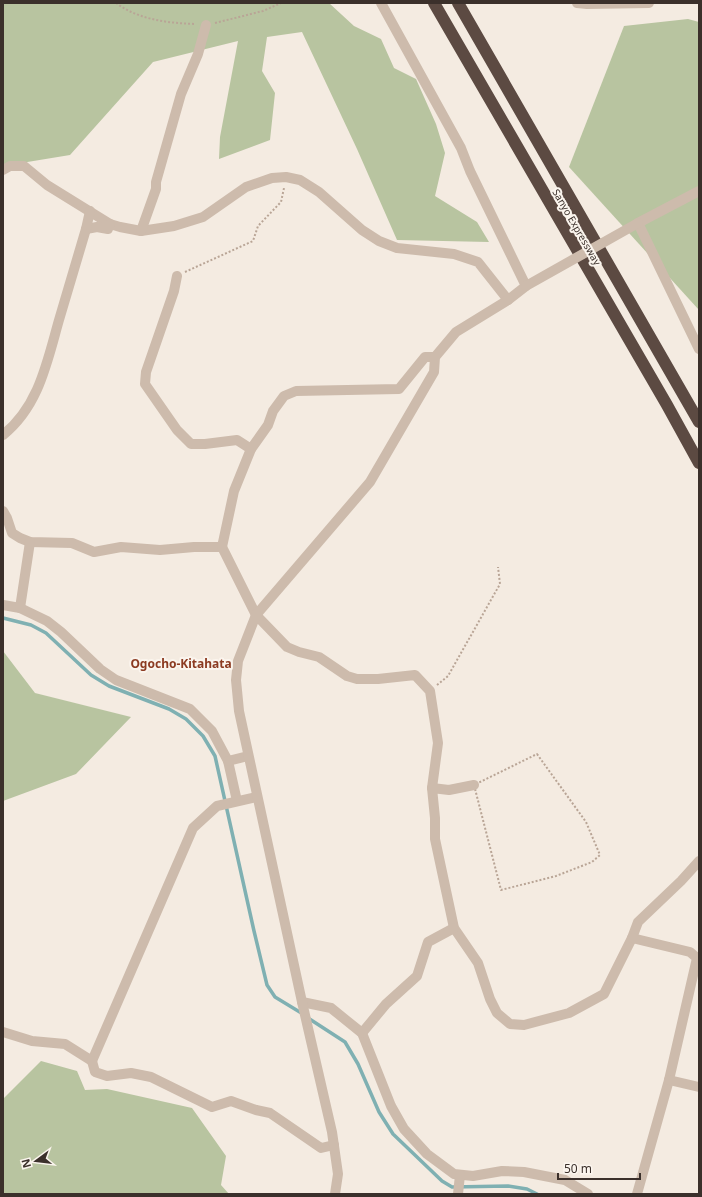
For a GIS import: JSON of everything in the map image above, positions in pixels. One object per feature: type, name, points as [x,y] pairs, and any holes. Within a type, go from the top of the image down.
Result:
[{"type":"highway","name":"Sanyo Expressway","points":[[434,3],[667,405],[699,463]]},
{"type":"highway","name":"Sanyo Expressway","points":[[458,3],[699,422]]},
{"type":"street","points":[[381,3],[461,148],[470,171],[526,286]]},
{"type":"street","points":[[577,3],[648,3]]},
{"type":"street","points":[[141,231],[156,189],[156,182],[181,94],[198,54],[206,24]]},
{"type":"street","points":[[3,170],[10,166],[24,166],[47,185],[110,224],[120,228],[141,231],[174,226],[203,218],[246,187],[272,178],[286,177],[300,180],[318,192],[362,230],[379,241],[397,248],[454,254],[478,262],[508,300]]},
{"type":"street","points":[[335,1194],[338,1174],[332,1132],[302,1002],[239,711],[236,680],[238,661],[256,615],[370,482],[434,372],[435,357],[456,332],[508,300],[526,286],[638,223],[699,191]]},
{"type":"street","points":[[3,435],[26,411],[40,386],[90,211]]},
{"type":"street","points":[[638,223],[699,349]]},
{"type":"street","points":[[86,229],[97,227],[108,229],[110,224]]},
{"type":"street","points":[[177,276],[174,291],[146,372],[144,384],[177,430],[191,444],[205,444],[237,440],[251,450]]},
{"type":"street","points":[[435,357],[425,357],[399,389],[296,391],[284,396],[274,411],[268,425],[251,450],[234,491],[222,547],[256,615],[287,646],[298,652],[319,657],[346,676],[357,679],[378,679],[415,675],[430,691],[438,743],[432,788],[435,818],[435,839],[454,928],[478,963],[490,999],[497,1013],[510,1024],[524,1025],[569,1013],[604,994],[632,938],[638,922],[681,881],[699,861]]},
{"type":"street","points":[[3,511],[12,533],[30,542],[72,543],[94,552],[121,547],[160,550],[194,547],[222,547]]},
{"type":"street","points":[[20,608],[30,542]]},
{"type":"street","points":[[3,605],[20,608],[46,621],[61,632],[100,669],[116,680],[190,709],[212,731],[228,760],[237,801]]},
{"type":"street","points":[[228,760],[248,756]]},
{"type":"street","points":[[432,788],[450,790],[474,785]]},
{"type":"street","points":[[92,1061],[193,828],[217,806],[257,797]]},
{"type":"street","points":[[362,1033],[386,1004],[417,976],[428,942],[454,928]]},
{"type":"street","points":[[632,938],[690,952],[697,958],[668,1080],[637,1194]]},
{"type":"street","points":[[302,1002],[331,1008],[362,1033],[391,1106],[404,1128],[427,1154],[454,1174],[473,1176],[502,1171],[524,1172],[565,1180],[588,1194]]},
{"type":"street","points":[[3,1032],[32,1040],[65,1044],[92,1061],[96,1072],[107,1076],[131,1073],[151,1077],[212,1107],[231,1101],[256,1110],[270,1113],[321,1148],[334,1145]]},
{"type":"street","points":[[668,1080],[699,1087]]},
{"type":"street","points":[[458,1194],[460,1174]]},
{"type":"path","points":[[116,3],[121,7],[148,19],[175,23],[206,24],[263,11],[281,3]]},
{"type":"path","points":[[177,276],[253,241],[258,226],[281,202],[286,177]]},
{"type":"path","points":[[430,691],[448,676],[500,584],[498,567]]},
{"type":"path","points":[[537,754],[586,822],[600,854],[592,862],[556,876],[501,890],[474,785],[537,754]]},
{"type":"green space","points":[[3,3],[329,3],[354,26],[381,39],[394,68],[416,79],[436,124],[445,153],[435,196],[477,222],[489,242],[397,240],[357,149],[302,32],[267,37],[262,71],[275,93],[270,140],[219,159],[220,137],[238,41],[153,62],[70,155],[3,166]]},
{"type":"green space","points":[[688,19],[699,22],[699,310],[569,167],[624,26]]},
{"type":"green space","points":[[3,651],[35,693],[131,717],[76,774],[3,801]]},
{"type":"green space","points":[[41,1061],[77,1071],[85,1090],[107,1089],[192,1108],[226,1156],[221,1185],[229,1194],[3,1194],[3,1099]]},
{"type":"waterway","points":[[3,618],[31,625],[46,633],[91,675],[109,686],[169,709],[186,719],[203,736],[215,756],[267,985],[275,997],[303,1014]]},
{"type":"waterway","points":[[308,1018],[345,1042],[358,1064],[379,1112],[393,1134],[442,1181],[452,1187],[508,1186],[527,1189],[537,1194]]},
{"type":"district","name":"Ogocho-Kitahata","points":[[181,664]]}]
